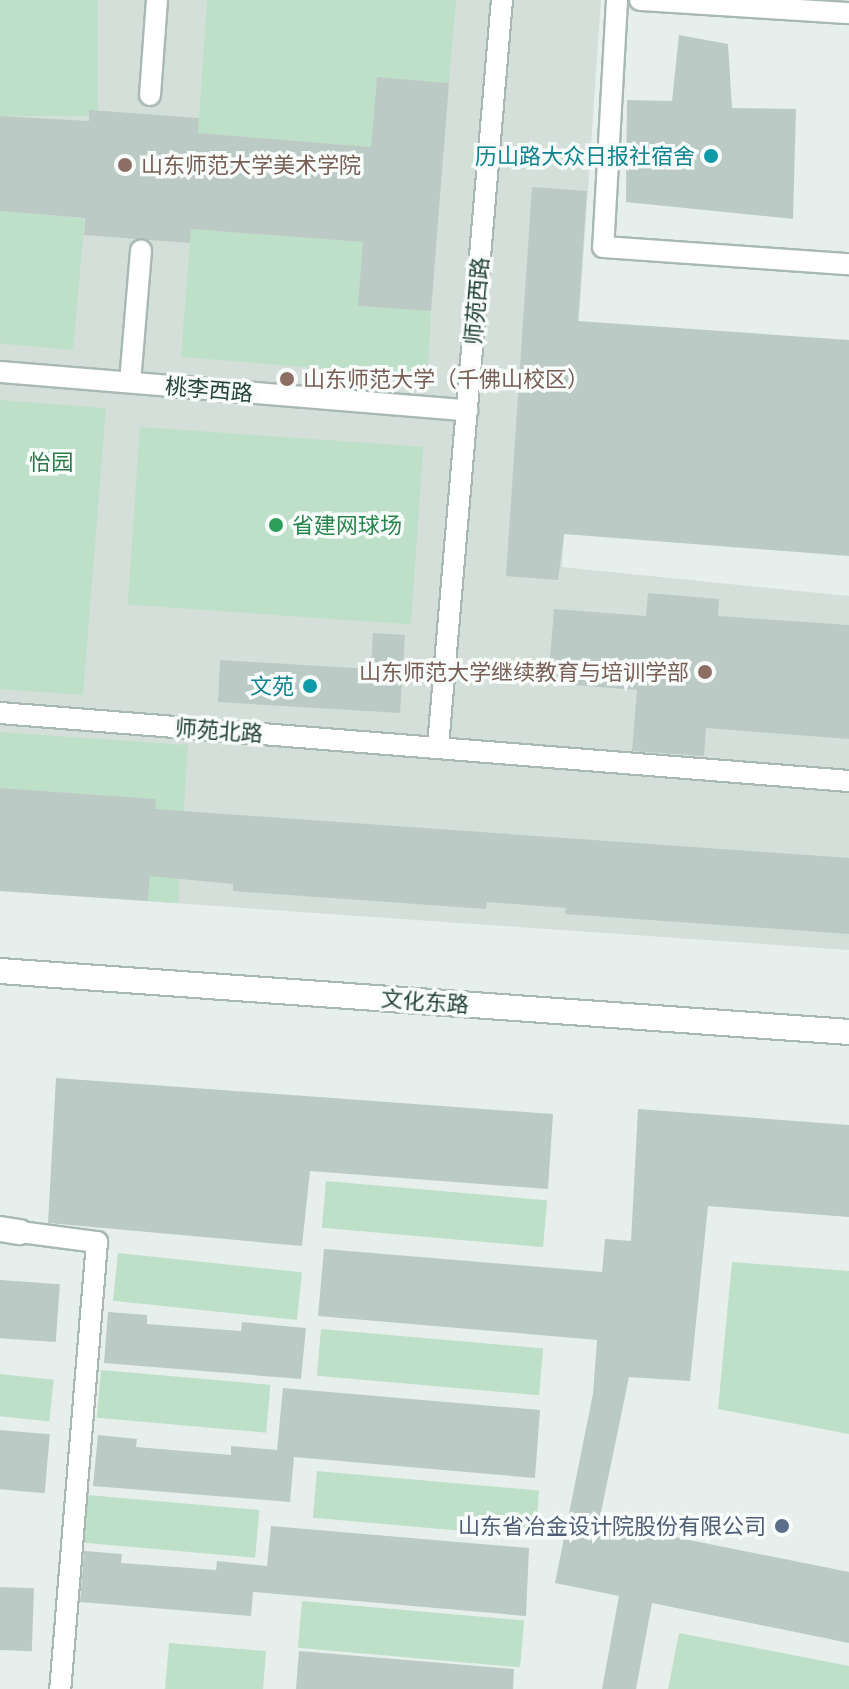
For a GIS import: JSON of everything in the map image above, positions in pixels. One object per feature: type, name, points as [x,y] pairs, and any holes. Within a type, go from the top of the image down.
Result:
[{"type":"main road","name":"文化东路","points":[[0,971],[849,1032]]},
{"type":"lane","points":[[150,95],[157,0]]},
{"type":"lane","name":"师苑西路","points":[[438,746],[502,0]]},
{"type":"lane","points":[[617,0],[603,247],[849,264]]},
{"type":"lane","points":[[640,0],[849,13]]},
{"type":"lane","points":[[130,382],[141,250]]},
{"type":"lane","name":"桃李西路","points":[[0,372],[467,410]]},
{"type":"lane","name":"师苑北路","points":[[0,713],[849,781]]},
{"type":"lane","points":[[10,1230],[97,1242],[60,1689]]},
{"type":"shaded area","name":"山东师范大学（千佛山校区）","points":[[0,0],[601,0],[562,567],[849,596],[849,950],[0,891]]},
{"type":"green space","points":[[0,0],[98,0],[98,116],[0,116]]},
{"type":"green space","points":[[207,0],[456,0],[449,83],[377,77],[371,147],[198,133]]},
{"type":"green space","points":[[0,211],[85,218],[73,350],[0,344]]},
{"type":"green space","points":[[191,229],[363,242],[359,306],[431,311],[428,377],[181,357]]},
{"type":"green space","name":"怡园","points":[[0,400],[106,408],[83,695],[0,689]]},
{"type":"green space","name":"省建网球场","points":[[140,427],[423,447],[411,624],[128,605]]},
{"type":"green space","points":[[0,732],[188,745],[178,903],[148,901],[156,799],[0,788]]},
{"type":"green space","points":[[326,1181],[547,1200],[543,1247],[322,1228]]},
{"type":"green space","points":[[118,1253],[302,1272],[297,1320],[113,1301]]},
{"type":"green space","points":[[732,1262],[849,1271],[849,1434],[718,1409]]},
{"type":"green space","points":[[321,1329],[543,1348],[539,1395],[317,1376]]},
{"type":"green space","points":[[101,1370],[270,1385],[266,1433],[97,1418]]},
{"type":"green space","points":[[0,1374],[54,1380],[49,1421],[0,1416]]},
{"type":"green space","points":[[317,1471],[539,1490],[535,1537],[313,1518]]},
{"type":"green space","points":[[88,1495],[259,1510],[255,1558],[84,1543]]},
{"type":"green space","points":[[302,1601],[524,1620],[520,1667],[298,1648]]},
{"type":"green space","points":[[679,1633],[849,1666],[849,1689],[668,1689]]},
{"type":"green space","points":[[169,1643],[266,1651],[263,1689],[165,1689]]},
{"type":"building","name":"历山路大众日报社宿舍","points":[[679,35],[728,44],[732,108],[796,109],[793,219],[626,202],[627,100],[672,101]]},
{"type":"building","points":[[377,77],[449,83],[431,311],[358,306],[363,242],[191,229],[190,243],[84,235],[85,218],[0,211],[0,116],[89,121],[89,110],[199,118],[198,133],[371,147]]},
{"type":"building","points":[[532,187],[587,191],[578,321],[849,340],[849,556],[564,534],[558,580],[506,576]]},
{"type":"building","points":[[648,593],[719,599],[718,616],[849,625],[849,739],[706,728],[704,756],[632,751],[637,690],[548,683],[554,609],[646,616]]},
{"type":"building","name":"文苑","points":[[373,633],[405,635],[400,713],[218,702],[220,660],[371,669]]},
{"type":"building","points":[[0,788],[156,799],[155,809],[849,858],[849,934],[565,914],[566,908],[487,902],[486,909],[233,891],[233,884],[150,876],[148,901],[0,891]]},
{"type":"building","points":[[56,1078],[553,1114],[548,1189],[310,1171],[302,1246],[48,1223]]},
{"type":"building","points":[[638,1109],[849,1125],[849,1217],[708,1206],[690,1381],[629,1377],[599,1522],[849,1572],[849,1643],[652,1603],[636,1689],[602,1689],[619,1596],[555,1583],[593,1394],[597,1340],[318,1316],[324,1249],[602,1272],[605,1239],[631,1241]]},
{"type":"building","points":[[0,1280],[60,1284],[56,1342],[0,1338]]},
{"type":"building","points":[[108,1312],[147,1315],[147,1324],[241,1331],[242,1322],[306,1328],[301,1379],[104,1363]]},
{"type":"building","points":[[283,1388],[540,1410],[535,1478],[294,1457],[290,1502],[93,1486],[98,1435],[137,1439],[136,1447],[231,1455],[231,1446],[277,1450]]},
{"type":"building","points":[[0,1430],[50,1434],[45,1493],[0,1489]]},
{"type":"building","points":[[271,1526],[529,1548],[526,1616],[253,1592],[251,1616],[80,1602],[84,1551],[122,1554],[121,1563],[216,1570],[217,1561],[267,1566]]},
{"type":"building","points":[[0,1587],[34,1588],[32,1651],[0,1650]]},
{"type":"building","points":[[299,1651],[514,1669],[513,1689],[296,1689]]},
{"type":"place","name":"历山路大众日报社宿舍","points":[[711,156]]},
{"type":"place","name":"山东师范大学美术学院","points":[[125,165]]},
{"type":"place","name":"山东师范大学（千佛山校区）","points":[[287,379]]},
{"type":"place","name":"省建网球场","points":[[276,525]]},
{"type":"place","name":"山东师范大学继续教育与培训学部","points":[[705,672]]},
{"type":"place","name":"文苑","points":[[310,686]]},
{"type":"place","name":"山东省冶金设计院股份有限公司","points":[[782,1526]]}]
